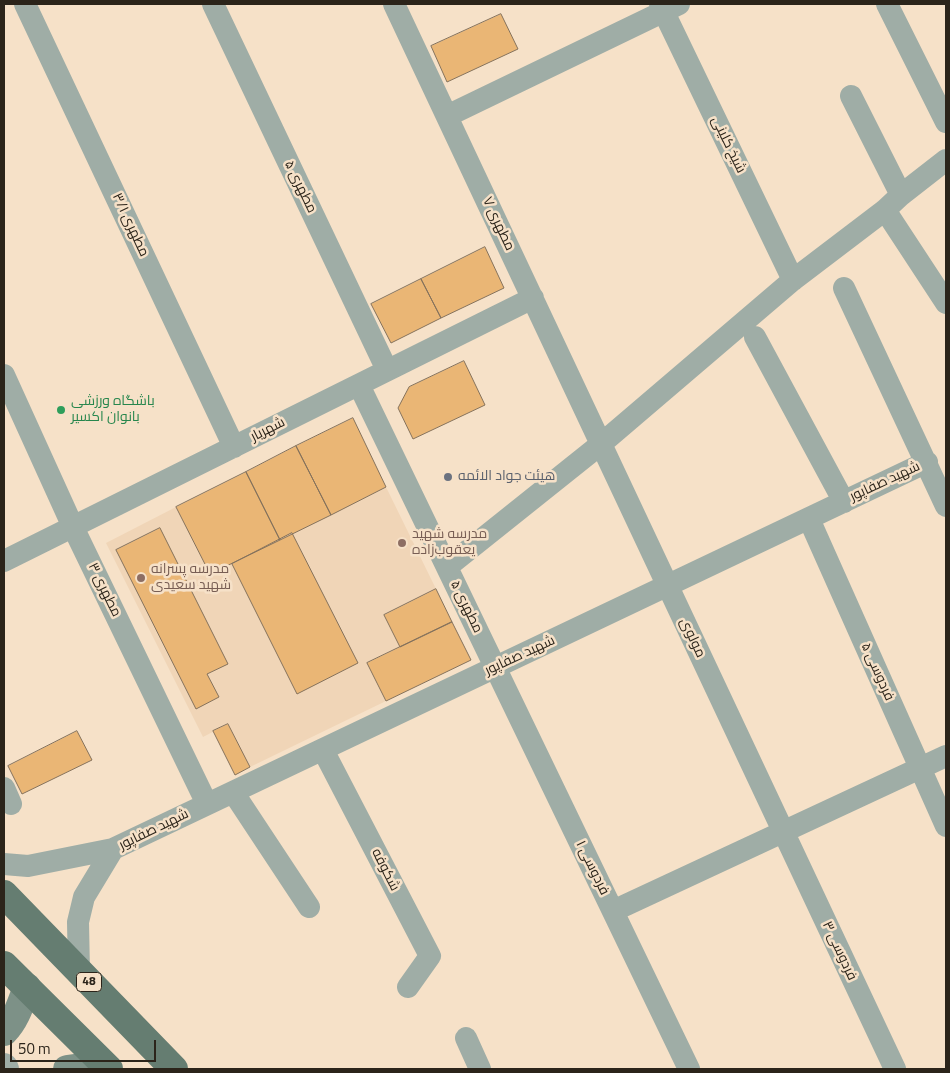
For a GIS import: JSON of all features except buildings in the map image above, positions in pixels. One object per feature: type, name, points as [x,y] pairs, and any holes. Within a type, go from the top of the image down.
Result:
[{"type":"main road","name":"48","points":[[4,894],[79,972],[177,1067]]},
{"type":"main road","points":[[4,965],[106,1067]]},
{"type":"main road","points":[[4,1032],[17,1012],[26,987]]},
{"type":"main road","points":[[67,1069],[106,1067]]},
{"type":"street","name":"مطهری ۳/۱","points":[[25,4],[234,447]]},
{"type":"street","name":"مطهری ۵","points":[[212,4],[388,370]]},
{"type":"street","name":"مطهری ۷","points":[[394,4],[602,444]]},
{"type":"street","points":[[887,4],[946,122]]},
{"type":"street","points":[[447,116],[668,6]]},
{"type":"street","name":"شیخ کلینی","points":[[668,6],[793,280]]},
{"type":"street","points":[[851,96],[893,202],[946,303]]},
{"type":"street","points":[[447,567],[602,444],[793,280],[946,160]]},
{"type":"street","points":[[844,288],[946,506]]},
{"type":"street","name":"شهریار","points":[[4,561],[532,298]]},
{"type":"street","points":[[755,337],[844,502]]},
{"type":"street","name":"مطهری ۳","points":[[4,375],[74,527],[207,804]]},
{"type":"street","name":"مطهری ۵","points":[[358,385],[495,668]]},
{"type":"street","name":"مولوی","points":[[602,444],[784,832]]},
{"type":"street","name":"شهید صفاپور","points":[[4,864],[28,866],[113,850],[927,462]]},
{"type":"street","name":"فردوسی ۵","points":[[809,519],[946,826]]},
{"type":"street","name":"فردوسی ۱","points":[[495,668],[689,1069]]},
{"type":"street","name":"شکوفه","points":[[323,750],[430,956],[408,987]]},
{"type":"street","points":[[613,911],[946,756]]},
{"type":"street","points":[[233,792],[309,907]]},
{"type":"street","name":"فردوسی ۳","points":[[784,832],[887,1067]]},
{"type":"street","points":[[79,972],[78,922],[84,897],[113,850]]},
{"type":"street","points":[[466,1038],[480,1069]]},
{"type":"shaded area","points":[[386,487],[436,589],[384,615],[400,647],[368,663],[386,701],[250,767],[228,724],[203,737],[106,543],[176,507],[210,574]]},
{"type":"place","name":"باشگاه ورزشی بانوان اکسیر","points":[[61,410]]},
{"type":"place","name":"هیئت جواد الائمه","points":[[448,477]]},
{"type":"place","name":"مدرسه شهید یعقوب‌زاده","points":[[402,543]]},
{"type":"place","name":"مدرسه پسرانه شهید سعیدی","points":[[141,578]]}]
